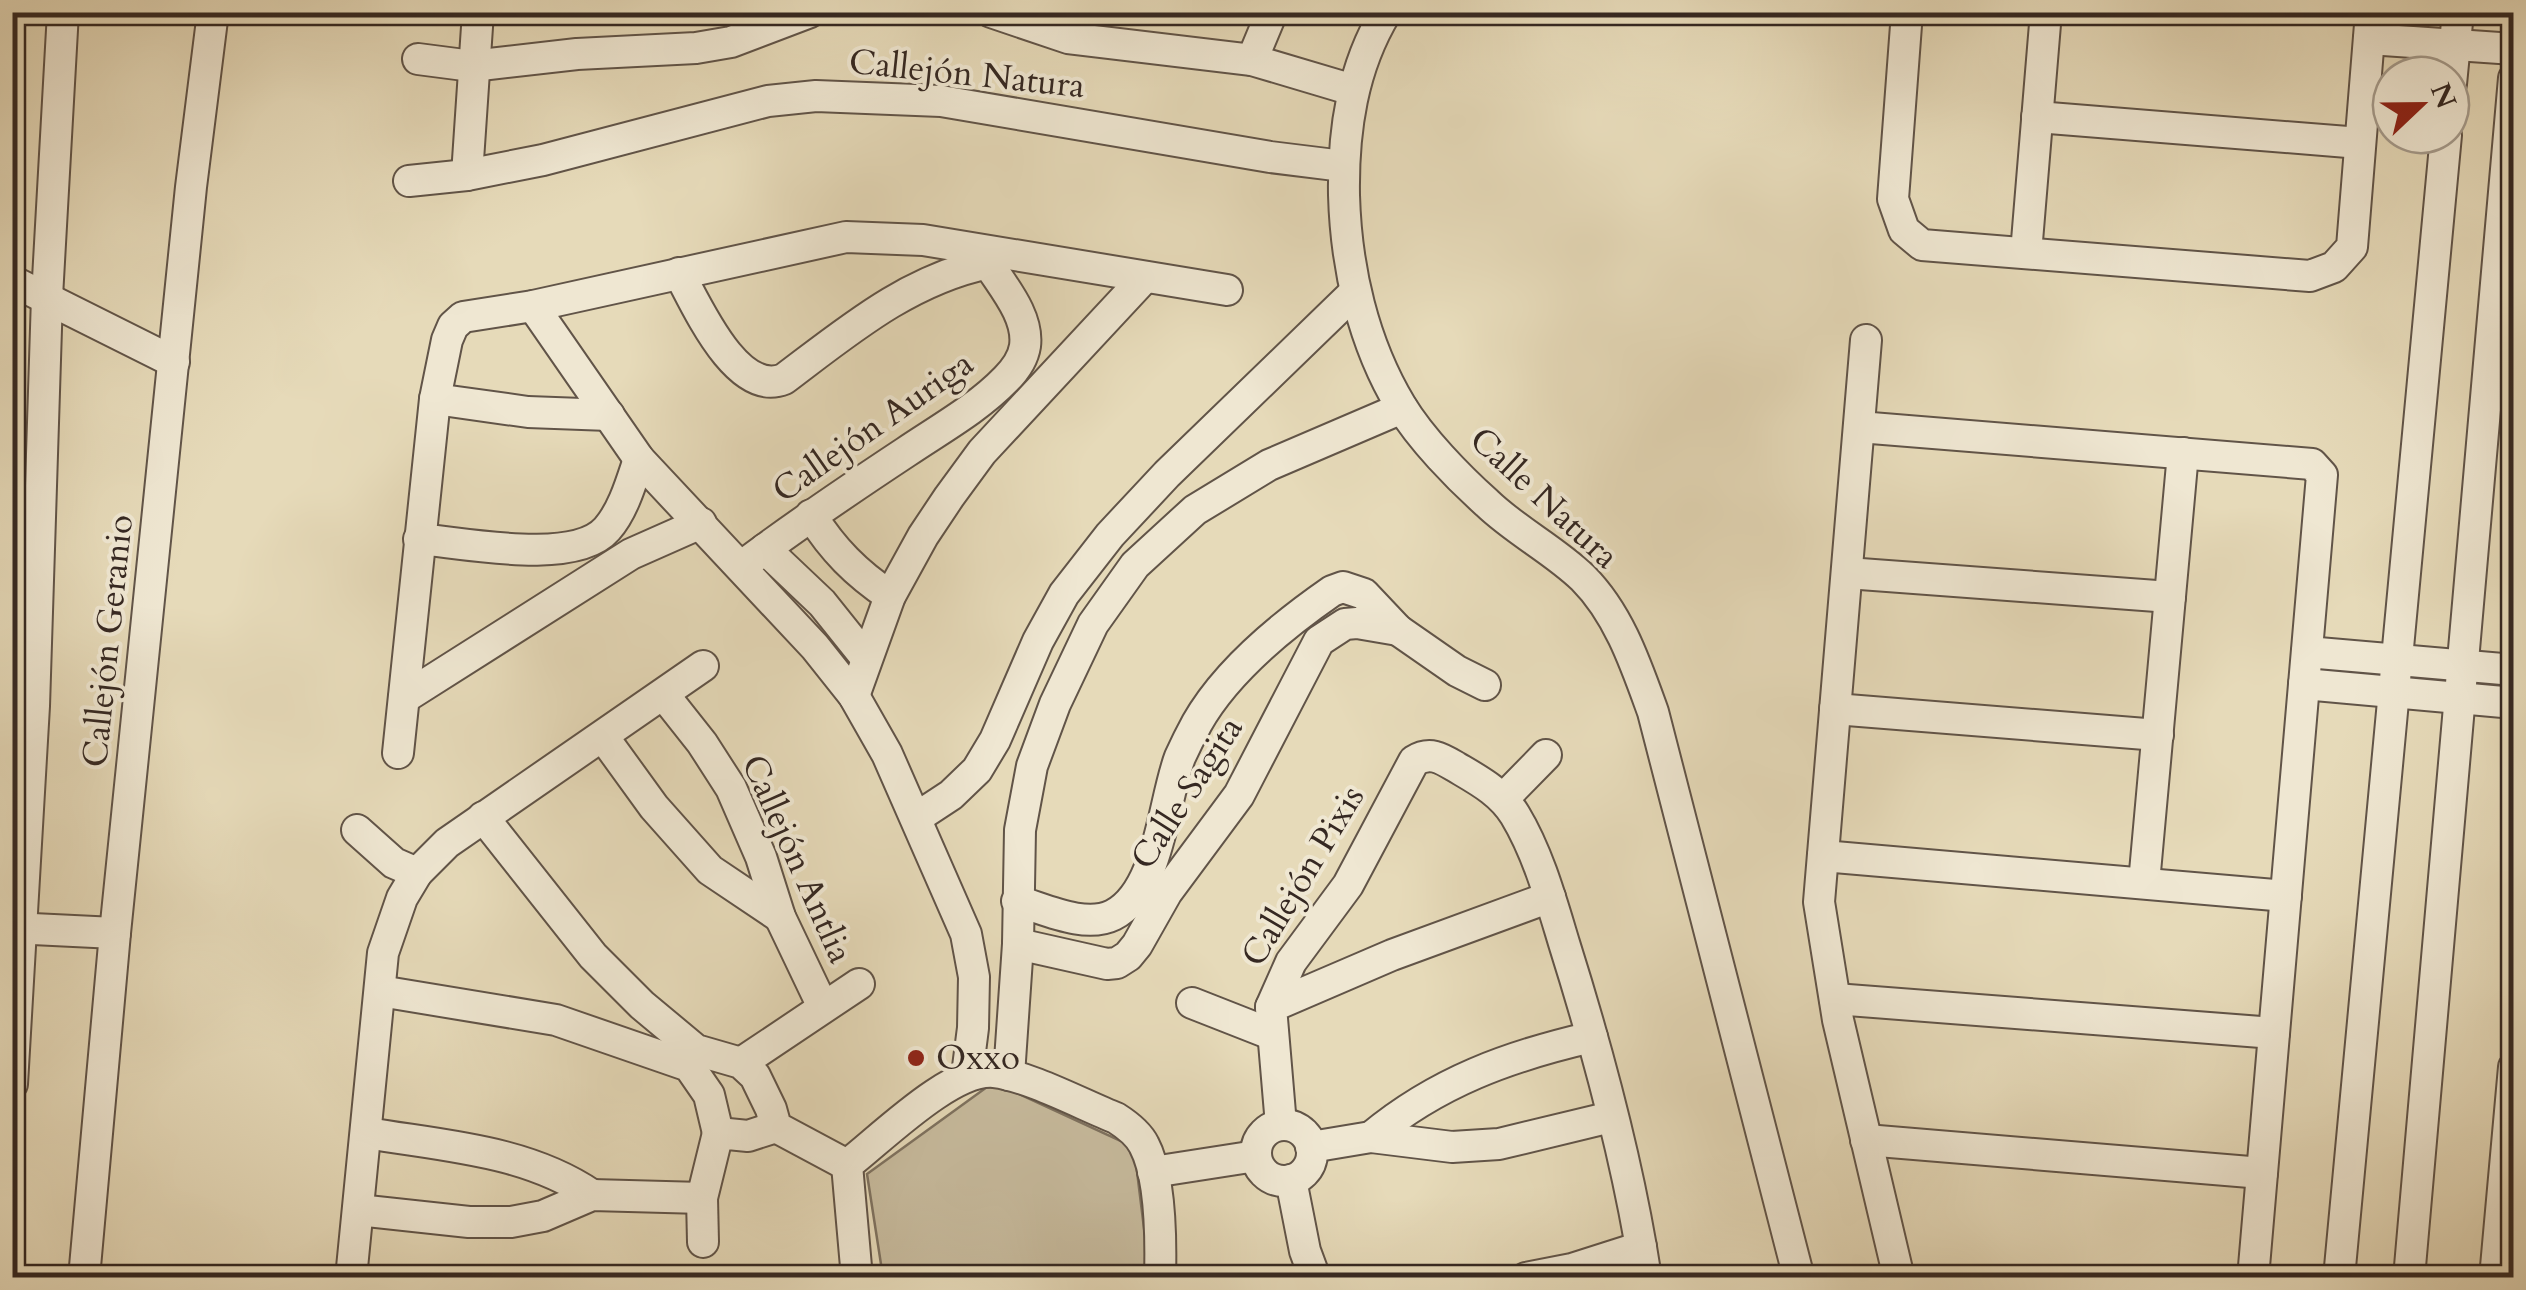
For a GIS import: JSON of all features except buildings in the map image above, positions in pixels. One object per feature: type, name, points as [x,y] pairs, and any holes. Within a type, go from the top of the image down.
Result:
[{"type":"street","points":[[12,1084],[16,928],[34,706],[47,296],[63,12]]},
{"type":"street","name":"Callejón Geranio","points":[[84,1278],[191,187],[213,12]]},
{"type":"street","points":[[467,175],[478,12]]},
{"type":"street","name":"Callejón Natura","points":[[418,59],[472,66],[577,54],[696,48],[730,42],[810,12]]},
{"type":"street","name":"Callejón Natura","points":[[991,12],[1068,38],[1252,60],[1352,90]]},
{"type":"street","points":[[1252,60],[1272,12]]},
{"type":"street","name":"Calle Natura","points":[[1386,12],[1352,90],[1344,166],[1346,229],[1355,292],[1402,408],[1488,505],[1584,579],[1633,656],[1653,712],[1798,1278]]},
{"type":"street","points":[[1907,12],[1893,199],[1904,230],[1922,244],[2310,276],[2334,267],[2352,247],[2360,143],[2371,104]]},
{"type":"street","points":[[2026,253],[2046,12]]},
{"type":"street","points":[[2454,55],[2458,12]]},
{"type":"street","points":[[2374,55],[2370,26],[2455,45],[2514,48]]},
{"type":"street","points":[[2408,1278],[2513,82]]},
{"type":"street","name":"Callejón Natura","points":[[410,181],[543,160],[768,101],[834,96],[941,101],[1344,166]]},
{"type":"street","points":[[2037,117],[2360,143]]},
{"type":"street","points":[[2339,1278],[2444,155]]},
{"type":"street","points":[[398,753],[436,399],[447,340],[453,326],[463,317],[533,306],[846,237],[923,240],[986,256],[1228,290]]},
{"type":"street","points":[[679,273],[715,337],[736,363],[750,376],[773,383],[869,315],[915,288],[986,256]]},
{"type":"street","name":"Callejón Auriga","points":[[753,557],[977,404],[1006,380],[1025,346],[1023,325],[986,256]]},
{"type":"street","name":"Callejón Auriga","points":[[854,696],[890,596],[922,536],[982,452],[1145,277]]},
{"type":"street","points":[[12,281],[174,362]]},
{"type":"street","points":[[916,818],[951,795],[978,770],[1064,594],[1110,535],[1167,474],[1355,292]]},
{"type":"street","points":[[533,306],[639,459],[701,523],[822,602],[866,658]]},
{"type":"street","points":[[1866,340],[1819,902],[1834,999],[1899,1278]]},
{"type":"street","points":[[436,399],[528,412],[608,415]]},
{"type":"street","points":[[1009,1075],[1018,944],[1020,830],[1032,766],[1055,704],[1093,624],[1135,566],[1196,510],[1269,466],[1402,408]]},
{"type":"street","points":[[1859,427],[2312,464],[2322,475],[2253,1278]]},
{"type":"street","points":[[2144,884],[2184,454]]},
{"type":"street","points":[[419,539],[543,549],[586,544],[606,531],[620,510],[639,459]]},
{"type":"street","points":[[811,515],[848,565],[890,596]]},
{"type":"street","points":[[404,698],[631,554],[701,523]]},
{"type":"street","points":[[753,557],[854,696],[887,754],[966,934],[974,976],[974,1028],[968,1075]]},
{"type":"street","points":[[1847,572],[2170,597]]},
{"type":"street","points":[[1017,902],[1068,916],[1101,919],[1115,914],[1157,884],[1180,759],[1198,720],[1252,657],[1317,602],[1343,587],[1364,594],[1398,630],[1486,685]]},
{"type":"street","points":[[1291,624],[1319,642],[1345,624],[1398,630]]},
{"type":"street","name":"Calle Sagita","points":[[1018,944],[1087,961],[1116,963],[1128,956],[1137,945],[1157,884],[1238,796],[1319,642]]},
{"type":"street","points":[[2307,652],[2514,670]]},
{"type":"street","points":[[351,1278],[382,953],[390,927],[417,873],[447,843],[703,666]]},
{"type":"street","points":[[2304,684],[2514,704]]},
{"type":"street","name":"Callejón Antlia","points":[[664,694],[731,788],[762,857],[780,917],[823,1006],[742,1063]]},
{"type":"street","points":[[1836,708],[2158,735]]},
{"type":"street","points":[[604,738],[654,807],[710,870],[780,917]]},
{"type":"street","points":[[1503,799],[1546,755]]},
{"type":"street","name":"Callejón Pixis","points":[[1271,1021],[1291,962],[1348,885],[1405,772],[1423,756],[1445,760],[1503,799],[1528,841],[1550,898],[1592,1037],[1643,1262]]},
{"type":"street","points":[[484,817],[593,956],[692,1058],[709,1095],[718,1132],[702,1198],[703,1242]]},
{"type":"street","points":[[357,830],[394,863],[417,873]]},
{"type":"street","points":[[1823,856],[2286,896]]},
{"type":"street","name":"Callejón Pixis","points":[[1271,1021],[1392,955],[1550,898]]},
{"type":"street","points":[[16,928],[115,933]]},
{"type":"street","points":[[823,1006],[859,984]]},
{"type":"street","points":[[380,991],[556,1020],[692,1058],[742,1063],[764,1092],[776,1128]]},
{"type":"street","points":[[1834,999],[2274,1032]]},
{"type":"street","points":[[1192,1003],[1271,1021],[1281,1125]]},
{"type":"street","points":[[1372,1136],[1421,1099],[1487,1066],[1592,1037]]},
{"type":"street","points":[[2495,1278],[2508,1195],[2514,1067]]},
{"type":"street","points":[[847,1165],[937,1094],[968,1075],[1009,1075],[1116,1118],[1130,1127],[1144,1145],[1153,1172],[1160,1278]]},
{"type":"street","points":[[1312,1146],[1372,1136],[1452,1147],[1499,1144],[1611,1117]]},
{"type":"street","points":[[1281,1125],[1300,1130],[1312,1146],[1310,1164],[1291,1180],[1268,1176],[1256,1156],[1262,1135],[1281,1125]]},
{"type":"street","points":[[718,1132],[748,1136],[776,1128],[847,1165]]},
{"type":"street","points":[[366,1133],[535,1164],[564,1176],[592,1195]]},
{"type":"street","points":[[1866,1140],[2262,1174]]},
{"type":"street","points":[[1153,1172],[1256,1156]]},
{"type":"street","points":[[847,1165],[857,1278]]},
{"type":"street","points":[[1291,1180],[1304,1251],[1316,1278]]},
{"type":"street","points":[[358,1210],[469,1222],[511,1222],[542,1216],[592,1195],[702,1198]]},
{"type":"street","points":[[1526,1278],[1643,1262]]},
{"type":"shaded area","points":[[987,1087],[1006,1088],[1134,1147],[1150,1277],[883,1277],[867,1174]]},
{"type":"place","name":"Oxxo","points":[[916,1058]]}]
